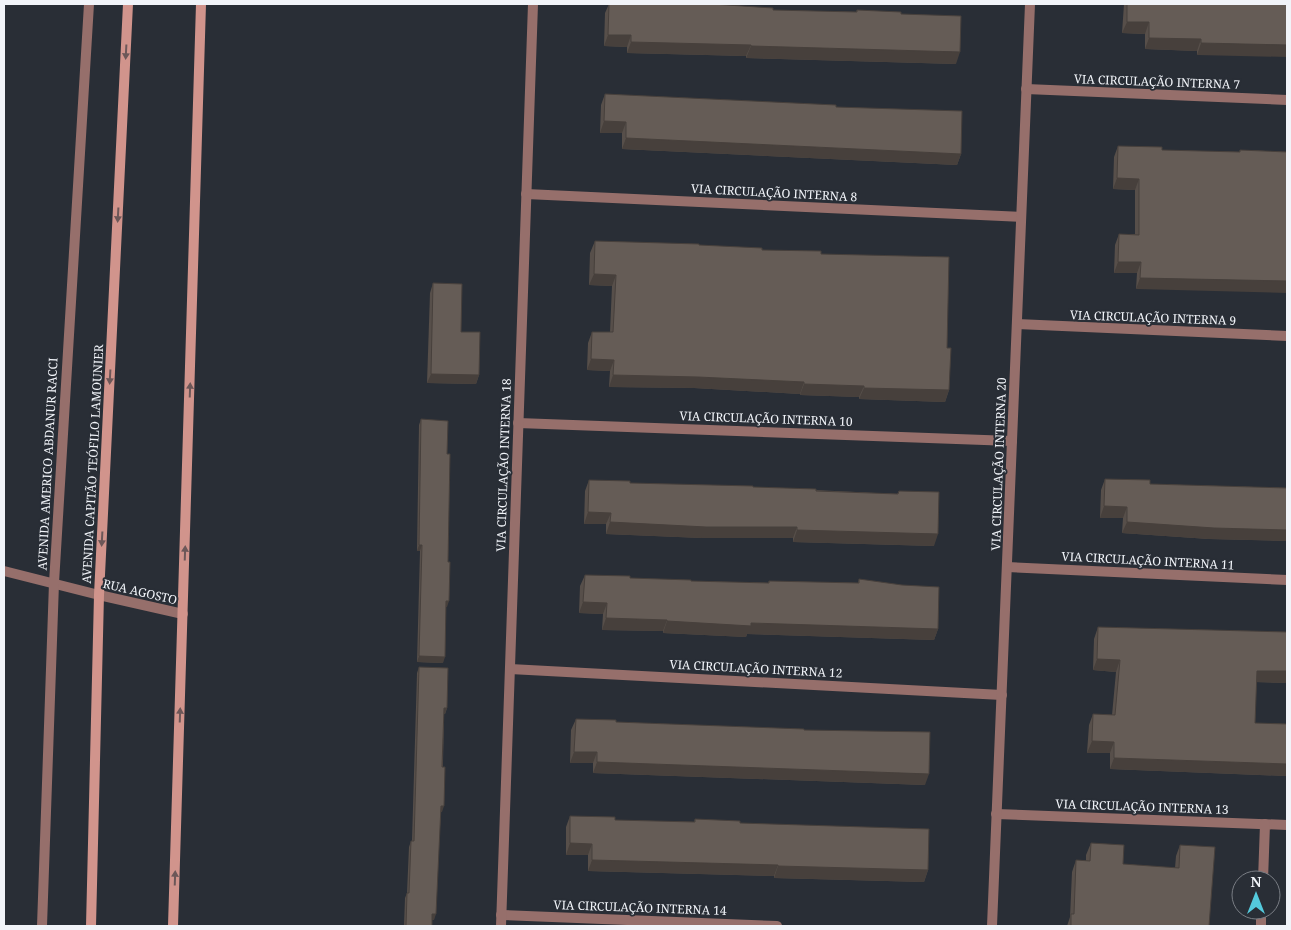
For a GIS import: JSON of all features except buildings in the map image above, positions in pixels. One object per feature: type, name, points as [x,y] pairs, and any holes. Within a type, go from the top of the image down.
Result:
[{"type":"main road","name":"AVENIDA CAPITÃO TEÓFILO LAMOUNIER","points":[[91,926],[99,595],[128,4]]},
{"type":"main road","points":[[173,926],[201,4]]},
{"type":"street","name":"AVENIDA AMERICO ABDANUR RACCI","points":[[42,926],[54,583],[89,4]]},
{"type":"street","name":"VIA CIRCULAÇÃO INTERNA 18","points":[[501,926],[533,4]]},
{"type":"street","name":"VIA CIRCULAÇÃO INTERNA 20","points":[[992,926],[1030,4]]},
{"type":"street","name":"VIA CIRCULAÇÃO INTERNA 7","points":[[1026,89],[1287,100]]},
{"type":"street","name":"VIA CIRCULAÇÃO INTERNA 8","points":[[526,194],[1021,217]]},
{"type":"street","name":"VIA CIRCULAÇÃO INTERNA 9","points":[[1017,324],[1287,336]]},
{"type":"street","name":"VIA CIRCULAÇÃO INTERNA 10","points":[[518,423],[1012,441]]},
{"type":"street","name":"VIA CIRCULAÇÃO INTERNA 11","points":[[1007,567],[1287,580]]},
{"type":"street","name":"RUA AGOSTO","points":[[4,571],[183,614]]},
{"type":"street","name":"VIA CIRCULAÇÃO INTERNA 12","points":[[510,669],[1002,695]]},
{"type":"street","name":"VIA CIRCULAÇÃO INTERNA 13","points":[[996,814],[1287,825]]},
{"type":"street","points":[[1263,870],[1265,824]]},
{"type":"street","name":"VIA CIRCULAÇÃO INTERNA 14","points":[[501,915],[777,926]]}]
